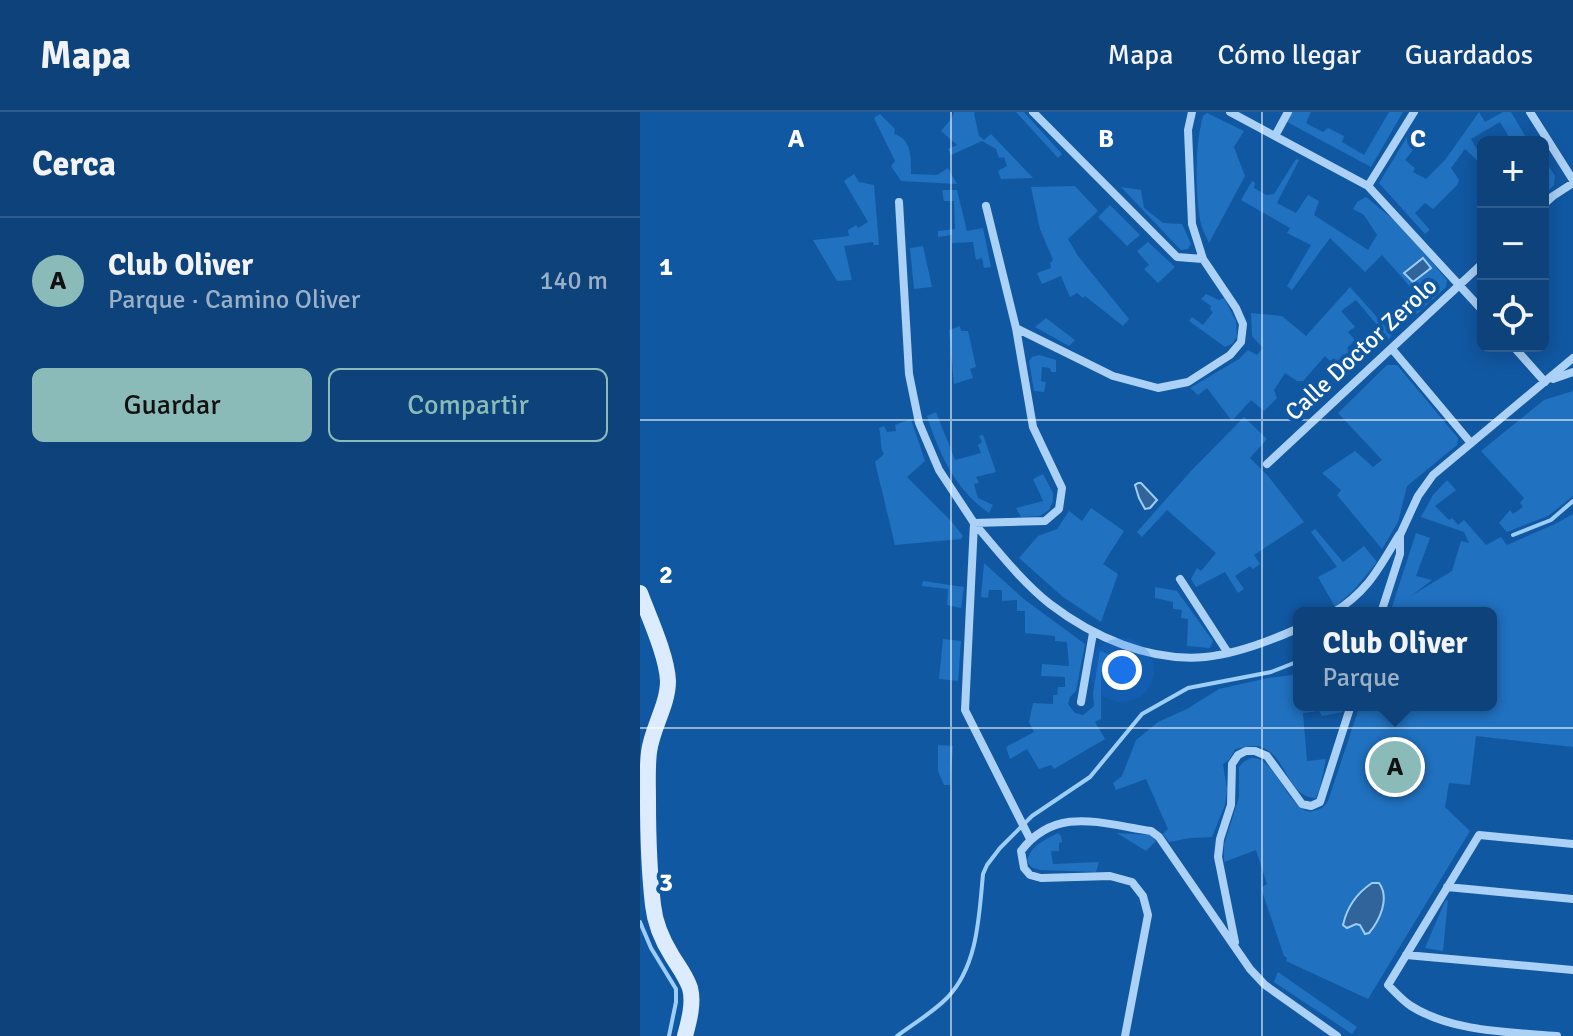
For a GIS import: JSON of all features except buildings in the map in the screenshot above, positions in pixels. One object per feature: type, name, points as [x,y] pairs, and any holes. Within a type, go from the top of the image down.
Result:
[{"type":"main road","points":[[640,593],[661,650],[668,681],[651,740],[648,830],[655,922],[690,988],[689,1021],[685,1036]]},
{"type":"street","points":[[1033,112],[1177,257],[1203,259]]},
{"type":"street","points":[[1016,328],[1113,376],[1158,388],[1188,382],[1230,355],[1241,342],[1243,324],[1236,308],[1203,259],[1192,224],[1188,130],[1192,112]]},
{"type":"street","points":[[1230,112],[1368,186],[1477,304]]},
{"type":"street","points":[[1275,136],[1288,112]]},
{"type":"street","points":[[1368,186],[1414,112]]},
{"type":"street","points":[[1530,112],[1573,181],[1549,200]]},
{"type":"street","points":[[899,202],[909,374],[919,423],[939,470],[974,523],[1010,565],[1050,604],[1093,633],[1143,652],[1203,658],[1228,653],[1293,630]]},
{"type":"street","points":[[974,523],[1045,521],[1059,509],[1062,488],[1033,427],[1016,328],[986,206]]},
{"type":"street","name":"Calle Doctor Zerolo","points":[[1267,464],[1477,269]]},
{"type":"street","points":[[1392,349],[1470,442]]},
{"type":"street","points":[[1518,352],[1545,382]]},
{"type":"street","points":[[1342,607],[1372,581],[1400,535],[1418,496],[1433,475],[1573,358]]},
{"type":"street","points":[[1545,382],[1573,372]]},
{"type":"street","points":[[974,523],[965,710],[1030,839]]},
{"type":"street","points":[[1383,607],[1400,554],[1400,535]]},
{"type":"street","points":[[1180,579],[1228,653]]},
{"type":"street","points":[[1081,702],[1093,633]]},
{"type":"street","points":[[1237,948],[1219,896],[1218,857],[1220,839],[1231,805],[1232,764],[1238,755],[1246,751],[1267,756],[1302,804],[1311,806],[1320,802],[1349,711]]},
{"type":"street","points":[[1125,1036],[1148,915],[1143,896],[1132,882],[1110,876],[1041,878],[1030,875],[1024,868],[1021,851],[1030,839],[1048,826],[1073,820],[1151,831],[1159,837],[1250,969],[1265,985],[1337,1036]]},
{"type":"street","points":[[1557,1036],[1451,1023],[1410,1006],[1388,985],[1479,835],[1573,844]]},
{"type":"street","points":[[1447,887],[1573,899]]},
{"type":"street","points":[[1201,897],[1219,896]]},
{"type":"street","points":[[1406,955],[1573,970]]},
{"type":"shaded area","points":[[954,112],[975,112],[979,136],[984,140],[991,134],[1033,178],[1001,179],[998,171],[1007,166],[1004,157],[999,158],[996,149],[982,141],[951,155],[948,149],[957,145],[941,131]]},
{"type":"shaded area","points":[[1016,112],[1024,112],[1062,154],[1058,158]]},
{"type":"shaded area","points":[[1292,112],[1311,112],[1306,123],[1323,132],[1328,128],[1344,136],[1342,142],[1364,155],[1389,112],[1403,112],[1371,167],[1287,122]]},
{"type":"shaded area","points":[[1479,112],[1485,122],[1503,112],[1511,112],[1525,136],[1508,136],[1500,122],[1471,139],[1477,150],[1477,160],[1465,149],[1451,168],[1459,180],[1457,185],[1433,209],[1425,203],[1415,213],[1430,230],[1425,234],[1379,183],[1413,127],[1425,135],[1405,160],[1415,168],[1413,172],[1426,179],[1445,160]]},
{"type":"shaded area","points":[[1207,113],[1244,131],[1234,147],[1245,176],[1209,243],[1198,207],[1197,181],[1200,128]]},
{"type":"shaded area","points":[[880,114],[895,129],[894,134],[907,145],[911,174],[937,175],[948,168],[957,184],[901,181],[891,166],[895,161],[874,118]]},
{"type":"shaded area","points":[[1296,159],[1299,160],[1277,203],[1296,213],[1308,195],[1319,201],[1314,215],[1368,250],[1377,235],[1364,215],[1353,209],[1357,202],[1366,197],[1399,224],[1447,280],[1446,287],[1417,314],[1412,309],[1422,300],[1382,255],[1365,272],[1330,238],[1292,290],[1287,286],[1311,245],[1287,233],[1290,228],[1241,200],[1252,181],[1254,188],[1266,195],[1274,194]]},
{"type":"shaded area","points":[[1549,166],[1555,176],[1554,185],[1549,190]]},
{"type":"shaded area","points":[[854,174],[859,182],[874,185],[879,245],[873,242],[844,246],[852,280],[837,281],[813,240],[849,236],[848,230],[868,222],[844,181]]},
{"type":"shaded area","points":[[1075,186],[1098,211],[1068,239],[1129,319],[1123,326],[1085,296],[1083,298],[1077,293],[1070,297],[1061,276],[1042,284],[1037,273],[1051,268],[1053,260],[1040,229],[1031,187]]},
{"type":"shaded area","points":[[1121,187],[1141,190],[1144,208],[1163,223],[1182,224],[1191,244],[1188,249],[1181,250]]},
{"type":"shaded area","points":[[942,190],[957,190],[967,231],[983,228],[991,267],[984,268],[982,258],[976,260],[973,242],[952,243],[952,235],[938,237],[938,231],[955,229],[954,201],[944,201]]},
{"type":"shaded area","points":[[1110,205],[1140,235],[1127,246],[1098,217]]},
{"type":"shaded area","points":[[1148,242],[1175,267],[1158,283],[1144,269],[1149,265],[1137,251]]},
{"type":"shaded area","points":[[923,246],[932,287],[914,289],[910,248]]},
{"type":"shaded area","points":[[1423,258],[1431,268],[1413,282],[1404,273]]},
{"type":"shaded area","points":[[1350,287],[1392,334],[1389,339],[1356,300],[1341,311],[1355,327],[1348,332],[1355,340],[1347,348],[1351,354],[1341,367],[1334,358],[1330,361],[1325,356],[1303,381],[1297,381],[1285,373],[1274,390],[1277,398],[1264,411],[1251,400],[1232,421],[1207,388],[1198,395],[1190,388],[1239,359],[1248,350],[1257,355],[1263,348],[1252,336],[1251,313],[1282,316],[1306,336]]},
{"type":"shaded area","points":[[1206,294],[1219,300],[1224,298],[1236,321],[1237,337],[1232,344],[1225,347],[1189,321],[1192,317],[1203,325],[1213,312],[1211,306],[1201,299]]},
{"type":"shaded area","points":[[1046,318],[1075,340],[1069,346],[1035,327]]},
{"type":"shaded area","points":[[960,326],[961,331],[968,331],[976,367],[970,369],[973,378],[954,384],[949,330]]},
{"type":"shaded area","points":[[1039,355],[1056,360],[1056,372],[1042,367],[1041,381],[1046,382],[1044,392],[1034,391],[1029,361]]},
{"type":"shaded area","points":[[1387,365],[1397,365],[1458,438],[1457,445],[1407,486],[1398,522],[1382,549],[1337,495],[1341,490],[1322,473],[1355,451],[1373,467],[1382,460],[1338,413]]},
{"type":"shaded area","points":[[1573,391],[1573,496],[1548,516],[1507,532],[1499,523],[1510,510],[1513,514],[1523,507],[1520,503],[1524,498],[1481,451],[1544,400]]},
{"type":"shaded area","points":[[936,412],[955,460],[981,453],[979,436],[983,435],[996,472],[976,477],[979,483],[974,484],[978,498],[993,505],[989,513],[967,493],[943,457],[927,416]]},
{"type":"shaded area","points":[[1244,417],[1267,439],[1250,458],[1304,522],[1254,555],[1260,564],[1253,569],[1250,566],[1235,576],[1244,589],[1238,593],[1225,572],[1196,587],[1191,579],[1197,568],[1201,571],[1216,553],[1167,510],[1142,537],[1137,532]]},
{"type":"shaded area","points":[[911,419],[925,461],[907,477],[952,522],[963,536],[961,539],[895,545],[875,462],[884,454],[879,428],[884,426],[887,432],[896,431],[895,425]]},
{"type":"shaded area","points":[[1043,474],[1053,493],[1049,510],[1040,516],[1021,517],[1016,508],[1043,501],[1033,479]]},
{"type":"shaded area","points":[[1447,480],[1456,490],[1435,506],[1458,525],[1464,520],[1486,545],[1501,537],[1507,545],[1573,514],[1573,747],[1476,736],[1470,785],[1449,783],[1445,807],[1470,831],[1368,999],[1286,961],[1261,888],[1267,884],[1256,850],[1224,862],[1224,845],[1239,797],[1239,767],[1250,759],[1260,759],[1295,802],[1304,810],[1315,811],[1328,801],[1358,711],[1497,711],[1497,607],[1392,607],[1416,533],[1430,538],[1416,576],[1432,580],[1411,596],[1452,571],[1461,541],[1469,543],[1464,532],[1421,517],[1433,495]]},
{"type":"shaded area","points":[[1138,483],[1157,500],[1150,508],[1145,509],[1139,498],[1135,485]]},
{"type":"shaded area","points":[[1091,508],[1124,531],[1103,564],[1118,574],[1101,622],[1063,597],[1019,558],[1038,536],[1057,529],[1069,511],[1082,521]]},
{"type":"shaded area","points":[[1315,529],[1343,562],[1364,546],[1377,562],[1335,607],[1318,577],[1337,567],[1311,532]]},
{"type":"shaded area","points":[[984,563],[1025,600],[1085,644],[1076,691],[1068,704],[1075,713],[1083,715],[1094,706],[1093,693],[1100,651],[1135,664],[1135,672],[1101,672],[1101,719],[1095,722],[1105,739],[1054,769],[1051,765],[1039,769],[1027,749],[1010,759],[1006,747],[1034,732],[1029,722],[1033,703],[1053,704],[1053,695],[1057,695],[1058,687],[1065,687],[1065,677],[1041,676],[1042,664],[1069,666],[1067,642],[1055,641],[1055,636],[1025,633],[1025,611],[1017,611],[1017,600],[1002,601],[1002,590],[989,590],[988,598],[981,597]]},
{"type":"shaded area","points":[[923,581],[964,587],[961,608],[947,605],[948,589],[922,586]]},
{"type":"shaded area","points":[[1155,587],[1177,591],[1213,641],[1210,648],[1187,646],[1188,619],[1181,618],[1182,610],[1173,609],[1173,602],[1155,598]]},
{"type":"shaded area","points":[[943,639],[961,641],[958,681],[939,679]]},
{"type":"shaded area","points":[[1293,675],[1293,711],[1319,711],[1303,713],[1307,761],[1326,759],[1316,798],[1299,791],[1270,751],[1255,746],[1235,749],[1223,764],[1227,789],[1225,805],[1212,837],[1169,842],[1163,834],[1168,829],[1146,779],[1116,790],[1113,783],[1122,776],[1136,740],[1158,722],[1219,689]]},
{"type":"shaded area","points":[[1319,711],[1343,711],[1343,712],[1322,716]]},
{"type":"shaded area","points":[[938,745],[953,746],[950,785],[944,785],[938,771]]},
{"type":"shaded area","points":[[1058,833],[1062,842],[1059,843],[1059,851],[1051,851],[1053,864],[1099,862],[1096,872],[1031,867],[1027,861],[1032,851]]},
{"type":"shaded area","points":[[1117,833],[1150,835],[1156,841],[1146,851]]},
{"type":"shaded area","points":[[1372,883],[1379,883],[1384,895],[1377,922],[1365,934],[1360,925],[1347,928],[1343,925],[1350,906]]},
{"type":"shaded area","points":[[1448,900],[1443,951],[1425,948],[1445,901]]},
{"type":"shaded area","points":[[1278,972],[1357,1027],[1352,1034],[1274,982]]},
{"type":"waterway","points":[[1513,535],[1551,520],[1573,501]]},
{"type":"waterway","points":[[897,1036],[947,998],[957,985],[975,940],[983,874],[1000,848],[1032,816],[1090,777],[1142,714],[1188,688],[1271,672],[1293,663]]},
{"type":"waterway","points":[[640,922],[651,948],[676,989],[669,1036]]},
{"type":"place","name":"Club Oliver","points":[[1395,767]]}]
